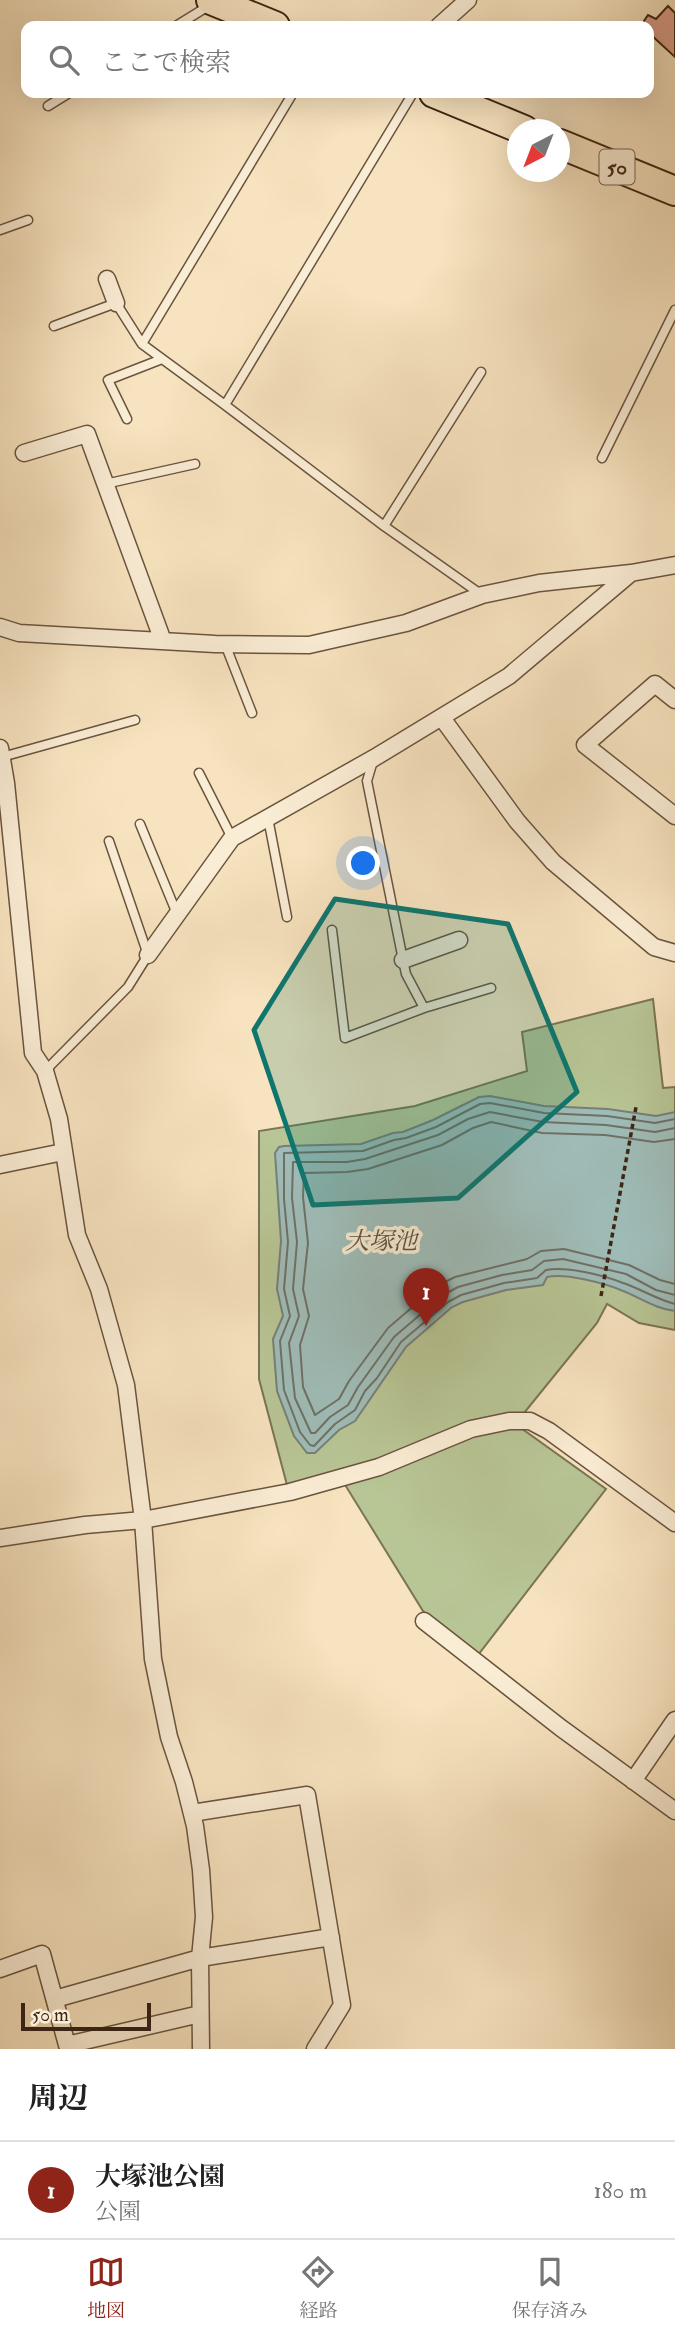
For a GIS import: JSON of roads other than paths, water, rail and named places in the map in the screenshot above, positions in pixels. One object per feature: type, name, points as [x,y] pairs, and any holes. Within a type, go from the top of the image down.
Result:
[{"type":"highway","points":[[213,1],[263,21]]},
{"type":"highway","points":[[446,98],[507,123]]},
{"type":"highway","name":"50","points":[[570,148],[675,191]]},
{"type":"street","points":[[445,21],[468,0]]},
{"type":"street","points":[[107,279],[117,303]]},
{"type":"street","points":[[24,453],[87,435],[163,641]]},
{"type":"street","points":[[0,627],[19,633],[225,644],[309,645],[406,623],[482,595],[539,583],[631,573],[675,565]]},
{"type":"street","points":[[148,955],[232,838],[442,718],[509,676],[631,573]]},
{"type":"street","points":[[675,700],[655,684],[585,745],[675,816]]},
{"type":"street","points":[[442,718],[517,821],[553,862],[654,947],[675,953]]},
{"type":"street","points":[[1,752],[33,1053],[45,1071],[59,1119],[77,1235],[99,1289],[126,1385],[142,1520],[153,1659],[169,1737],[192,1813],[201,1870],[204,1917],[200,1958],[201,2049]]},
{"type":"street","points":[[403,960],[459,940]]},
{"type":"street","points":[[0,1165],[63,1152]]},
{"type":"street","points":[[0,1538],[85,1525],[142,1520],[290,1492],[379,1467],[471,1429],[509,1421],[530,1421],[549,1431],[675,1523]]},
{"type":"street","points":[[424,1621],[675,1811]]},
{"type":"street","points":[[632,1781],[675,1720]]},
{"type":"street","points":[[192,1813],[307,1795],[342,2005],[315,2049]]},
{"type":"street","points":[[55,1999],[200,1958],[331,1937]]},
{"type":"street","points":[[0,1969],[42,1954],[68,2045],[200,2014]]},
{"type":"lane","points":[[183,21],[213,1]]},
{"type":"lane","points":[[48,106],[61,98]]},
{"type":"lane","points":[[142,344],[290,98]]},
{"type":"lane","points":[[226,405],[410,98]]},
{"type":"lane","points":[[0,230],[28,220]]},
{"type":"lane","points":[[54,326],[117,303],[142,344],[384,526],[482,595]]},
{"type":"lane","points":[[602,458],[675,310]]},
{"type":"lane","points":[[127,419],[108,380],[162,359]]},
{"type":"lane","points":[[384,526],[481,372]]},
{"type":"lane","points":[[105,484],[195,464]]},
{"type":"lane","points":[[225,644],[253,713]]},
{"type":"lane","points":[[1,752],[135,720]]},
{"type":"lane","points":[[373,758],[367,781],[403,960],[406,974],[424,1008]]},
{"type":"lane","points":[[199,773],[232,838]]},
{"type":"lane","points":[[268,818],[287,917]]},
{"type":"lane","points":[[140,824],[177,914]]},
{"type":"lane","points":[[45,1071],[128,987],[148,955],[109,841]]},
{"type":"lane","points":[[332,930],[345,1038],[424,1008],[491,988]]},
{"type":"water","name":"大塚池","points":[[490,1096],[544,1106],[608,1109],[656,1116],[675,1112],[675,1311],[655,1306],[606,1285],[564,1276],[547,1277],[543,1285],[506,1290],[463,1302],[452,1307],[406,1347],[355,1421],[339,1430],[315,1453],[307,1453],[294,1436],[277,1391],[273,1339],[283,1316],[277,1289],[281,1241],[275,1153],[279,1147],[284,1146],[361,1144],[403,1132],[479,1097]]},
{"type":"place","name":"大塚池公園","points":[[426,1326]]}]
